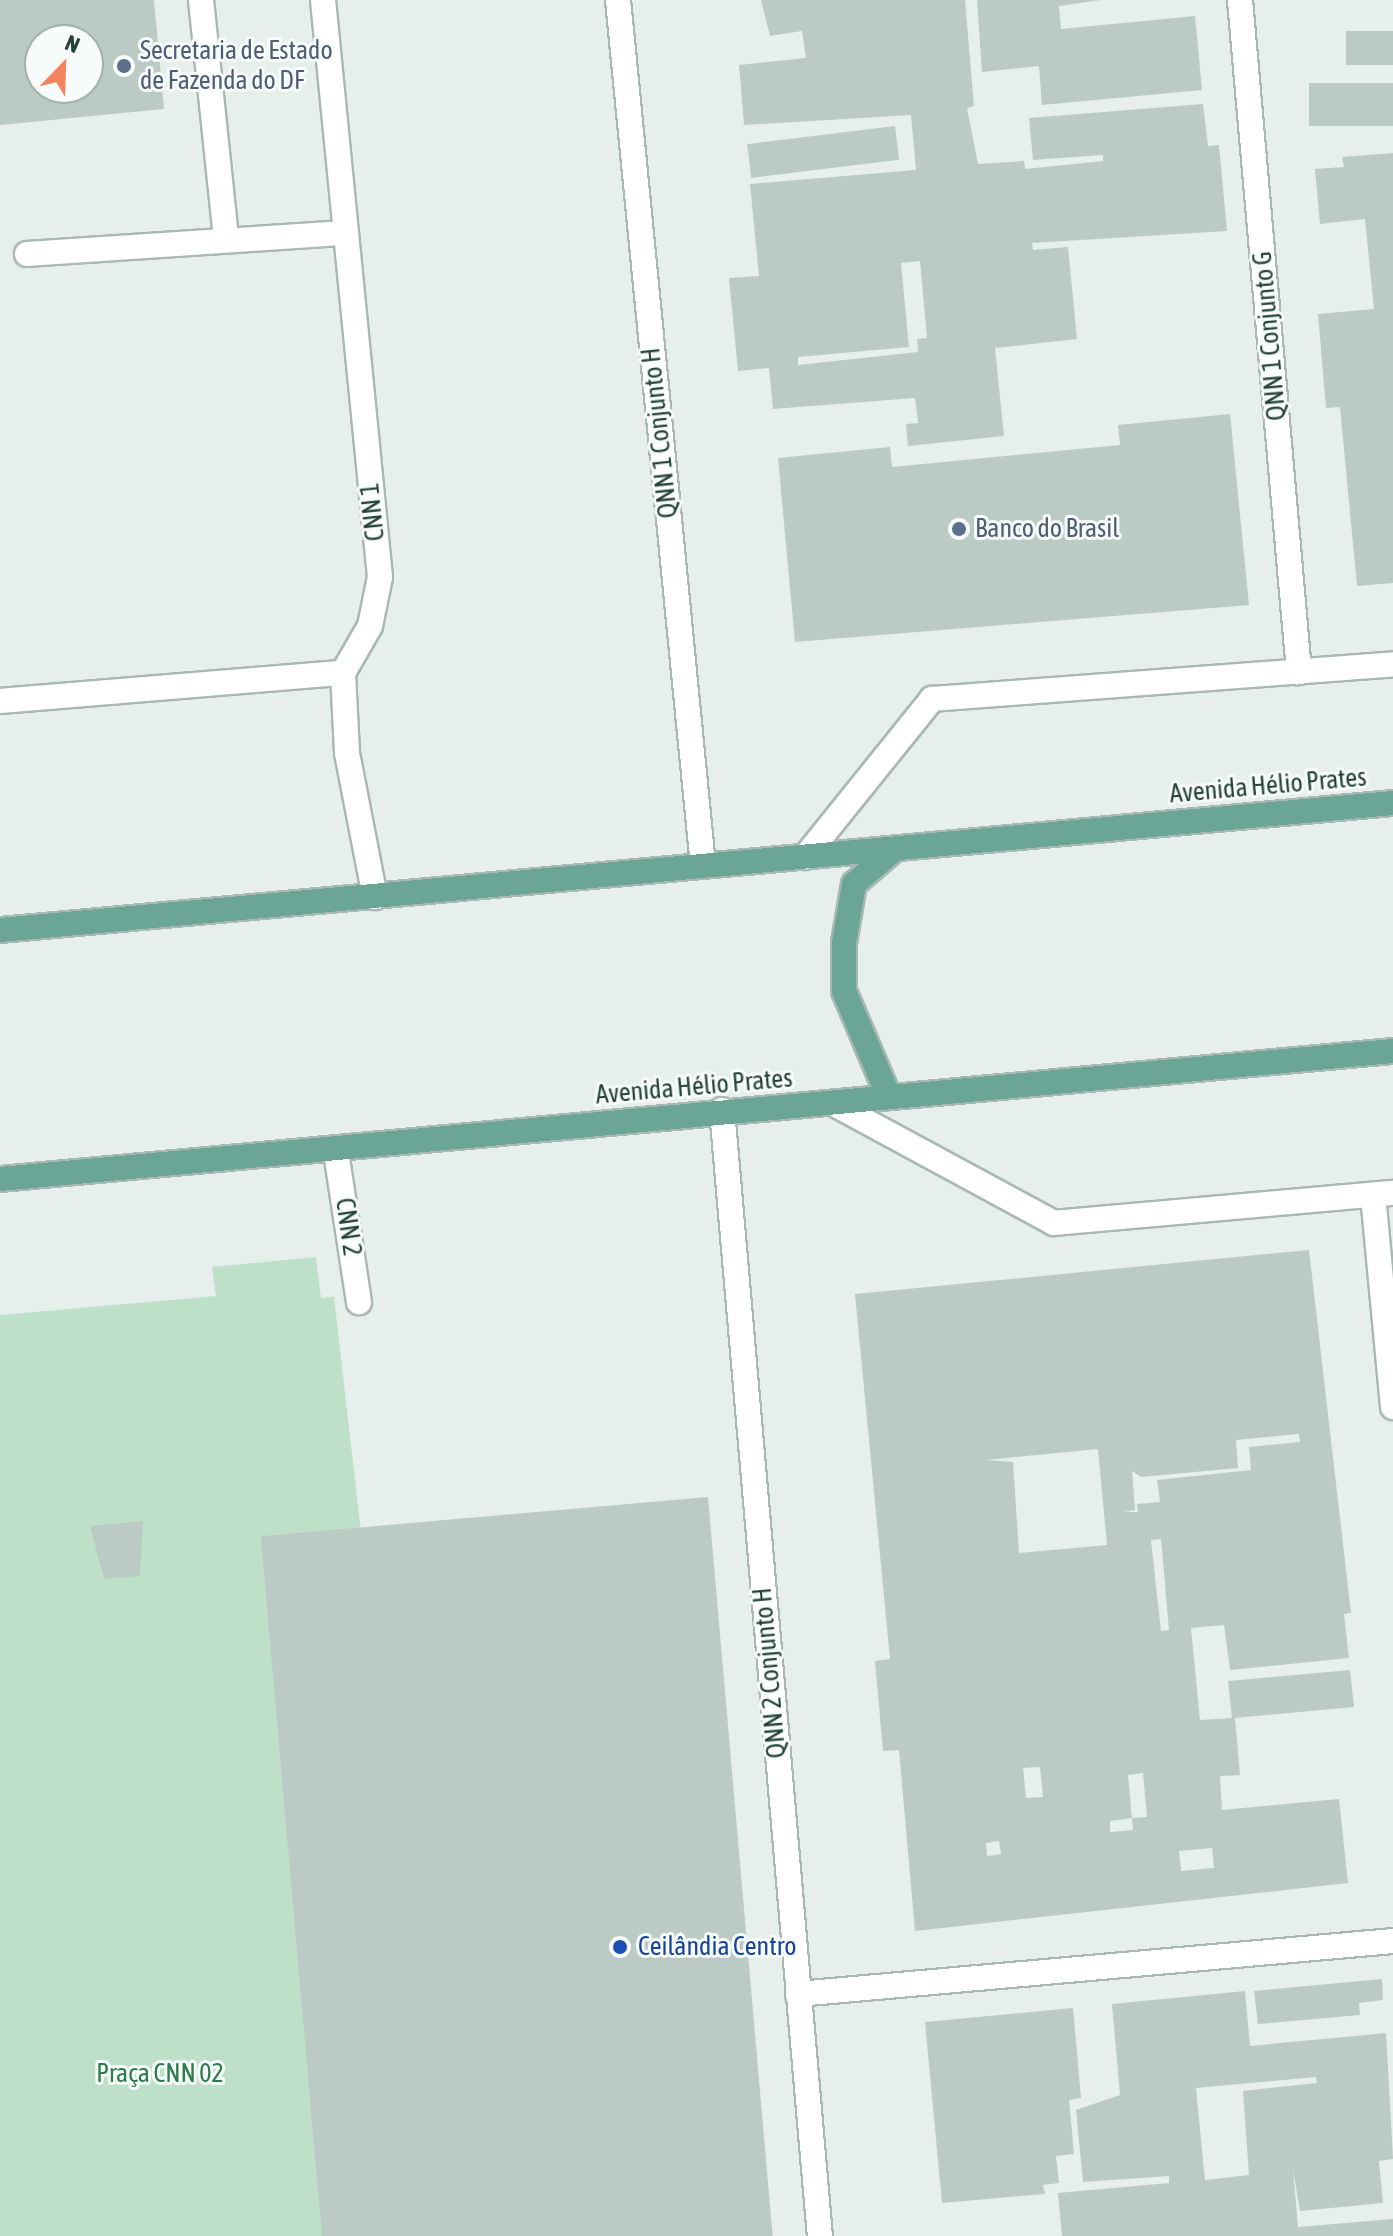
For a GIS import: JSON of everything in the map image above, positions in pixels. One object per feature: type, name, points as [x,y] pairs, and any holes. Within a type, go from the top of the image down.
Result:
[{"type":"main road","name":"Avenida Hélio Prates","points":[[0,930],[1393,803]]},
{"type":"main road","points":[[889,1097],[844,991],[844,943],[854,884],[896,848]]},
{"type":"main road","name":"Avenida Hélio Prates","points":[[0,1179],[336,1152],[722,1110],[834,1104],[1393,1051]]},
{"type":"street","points":[[201,0],[226,238]]},
{"type":"street","name":"CNN 1","points":[[323,0],[380,577],[370,626],[343,673]]},
{"type":"street","name":"QNN 1 Conjunto H","points":[[618,0],[703,866]]},
{"type":"street","name":"QNN 1 Conjunto G","points":[[1240,0],[1299,672]]},
{"type":"street","points":[[27,254],[226,238],[344,233]]},
{"type":"street","points":[[805,857],[932,699],[1393,664]]},
{"type":"street","points":[[0,701],[343,673],[347,753],[375,897]]},
{"type":"street","points":[[834,1104],[1054,1223],[1383,1194],[1393,1407]]},
{"type":"street","name":"QNN 2 Conjunto H","points":[[722,1110],[820,2236]]},
{"type":"street","name":"CNN 2","points":[[336,1152],[359,1302]]},
{"type":"street","points":[[798,1994],[1393,1941]]},
{"type":"green space","name":"Praça CNN 02","points":[[316,1257],[321,1298],[334,1297],[361,1532],[336,2236],[0,2236],[0,1315],[216,1296],[212,1267]]},
{"type":"building","name":"Secretaria de Estado de Fazenda do DF","points":[[0,0],[154,0],[164,109],[0,125]]},
{"type":"building","points":[[761,0],[965,0],[974,106],[967,108],[978,164],[1024,161],[1025,169],[1103,161],[1103,155],[1033,160],[1029,118],[1203,104],[1208,146],[1219,145],[1227,231],[1032,243],[1033,250],[1068,247],[1077,339],[995,348],[1004,436],[908,446],[906,424],[918,423],[915,398],[773,409],[769,368],[738,371],[729,278],[759,276],[750,184],[916,170],[911,115],[744,125],[739,65],[806,58],[802,31],[770,36]],"holes":[[[920,261],[927,338],[917,339],[918,352],[798,365],[798,357],[909,347],[901,263]]]},
{"type":"building","points":[[977,0],[1101,0],[1059,6],[1061,29],[1195,16],[1202,90],[1042,105],[1039,66],[982,72]]},
{"type":"building","points":[[1346,31],[1393,31],[1393,65],[1346,65]]},
{"type":"building","points":[[1309,83],[1393,83],[1393,126],[1309,126]]},
{"type":"building","points":[[895,126],[899,160],[751,178],[747,144]]},
{"type":"building","points":[[1393,153],[1393,583],[1357,586],[1340,407],[1326,408],[1318,314],[1374,309],[1365,219],[1320,224],[1315,169],[1344,167],[1342,157]]},
{"type":"building","points":[[1230,414],[1249,605],[795,642],[778,458],[890,447],[892,467],[1120,445],[1118,425]]},
{"type":"building","points":[[1309,1250],[1351,1613],[1344,1614],[1349,1658],[1230,1670],[1224,1625],[1191,1628],[1200,1720],[1232,1718],[1228,1681],[1350,1670],[1354,1707],[1235,1718],[1240,1775],[1220,1776],[1222,1810],[1339,1799],[1348,1883],[915,1931],[899,1750],[883,1751],[875,1661],[890,1659],[855,1294]],"holes":[[[1299,1434],[1300,1442],[1249,1447],[1251,1470],[1157,1480],[1160,1502],[1137,1504],[1138,1512],[1124,1512],[1135,1510],[1132,1471],[1141,1477],[1238,1468],[1236,1440]],[[1098,1449],[1107,1545],[1019,1553],[1013,1462],[986,1460]],[[1161,1539],[1169,1630],[1161,1631],[1151,1540]],[[1040,1767],[1043,1797],[1026,1798],[1023,1768]],[[1143,1773],[1147,1817],[1132,1818],[1128,1775]],[[1132,1818],[1133,1830],[1110,1832],[1110,1821]],[[999,1841],[1001,1854],[987,1856],[986,1843]],[[1212,1848],[1214,1868],[1181,1871],[1179,1851]]]},
{"type":"building","points":[[708,1497],[773,2236],[322,2236],[261,1536]]},
{"type":"building","points":[[143,1521],[140,1576],[104,1579],[90,1526]]},
{"type":"building","points":[[1382,1979],[1383,2000],[1359,2003],[1360,2015],[1258,2024],[1254,1991]]},
{"type":"building","points":[[1245,1991],[1250,2046],[1386,2033],[1393,2159],[1379,2161],[1383,2203],[1300,2211],[1293,2170],[1298,2227],[1393,2219],[1393,2236],[1062,2236],[1058,2193],[1169,2183],[1169,2176],[1083,2182],[1076,2110],[1120,2095],[1112,2004]],"holes":[[[1316,2077],[1317,2083],[1243,2091],[1249,2175],[1205,2180],[1196,2088]]]},
{"type":"building","points":[[1073,2008],[1081,2098],[1069,2100],[1074,2154],[1056,2156],[1059,2183],[1043,2185],[1045,2194],[942,2203],[925,2022]]},
{"type":"place","name":"Secretaria de Estado de Fazenda do DF","points":[[124,66]]},
{"type":"place","name":"Banco do Brasil","points":[[959,529]]},
{"type":"place","name":"Ceilândia Centro","points":[[620,1947]]}]
